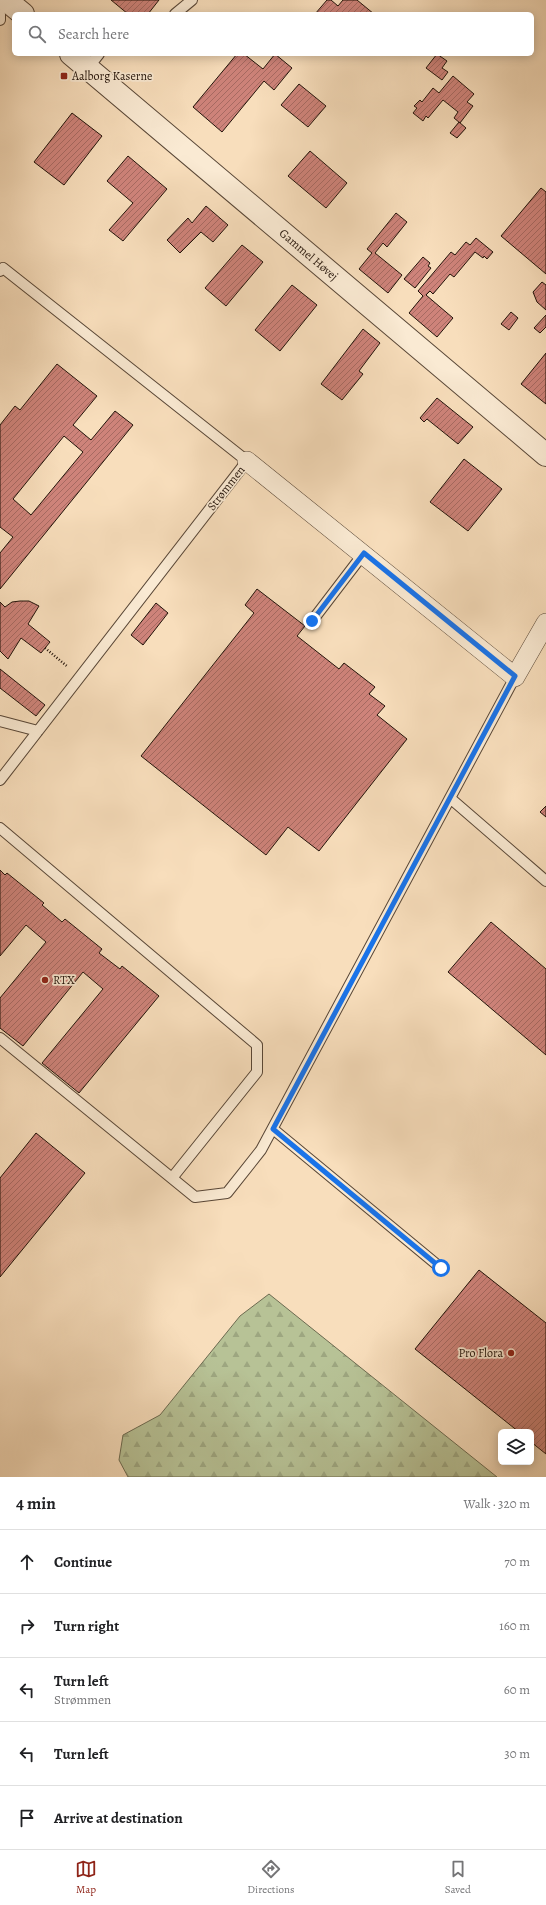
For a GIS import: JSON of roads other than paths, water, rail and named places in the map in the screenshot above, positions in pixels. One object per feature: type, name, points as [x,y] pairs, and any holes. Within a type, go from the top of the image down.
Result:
[{"type":"street","points":[[6,0],[21,12]]},
{"type":"street","name":"Gammel Høvej","points":[[77,56],[93,61],[546,455]]},
{"type":"street","name":"Strømmen","points":[[247,461],[364,553],[515,676]]},
{"type":"street","points":[[515,676],[546,624]]},
{"type":"lane","points":[[177,12],[192,0]]},
{"type":"lane","points":[[0,14],[0,20]]},
{"type":"lane","points":[[0,272],[3,268],[247,461]]},
{"type":"lane","name":"Strømmen","points":[[0,780],[247,461]]},
{"type":"lane","points":[[312,621],[364,553]]},
{"type":"lane","points":[[0,1038],[195,1197],[227,1193],[261,1150],[273,1129],[515,676]]},
{"type":"lane","points":[[0,721],[38,731]]},
{"type":"lane","points":[[450,798],[546,881]]},
{"type":"lane","points":[[0,828],[257,1044],[257,1072],[172,1178]]},
{"type":"lane","points":[[273,1129],[441,1268]]},
{"type":"place","name":"Aalborg Kaserne","points":[[64,76]]},
{"type":"place","name":"RTX","points":[[45,980]]},
{"type":"place","name":"Pro Flora","points":[[511,1353]]}]
